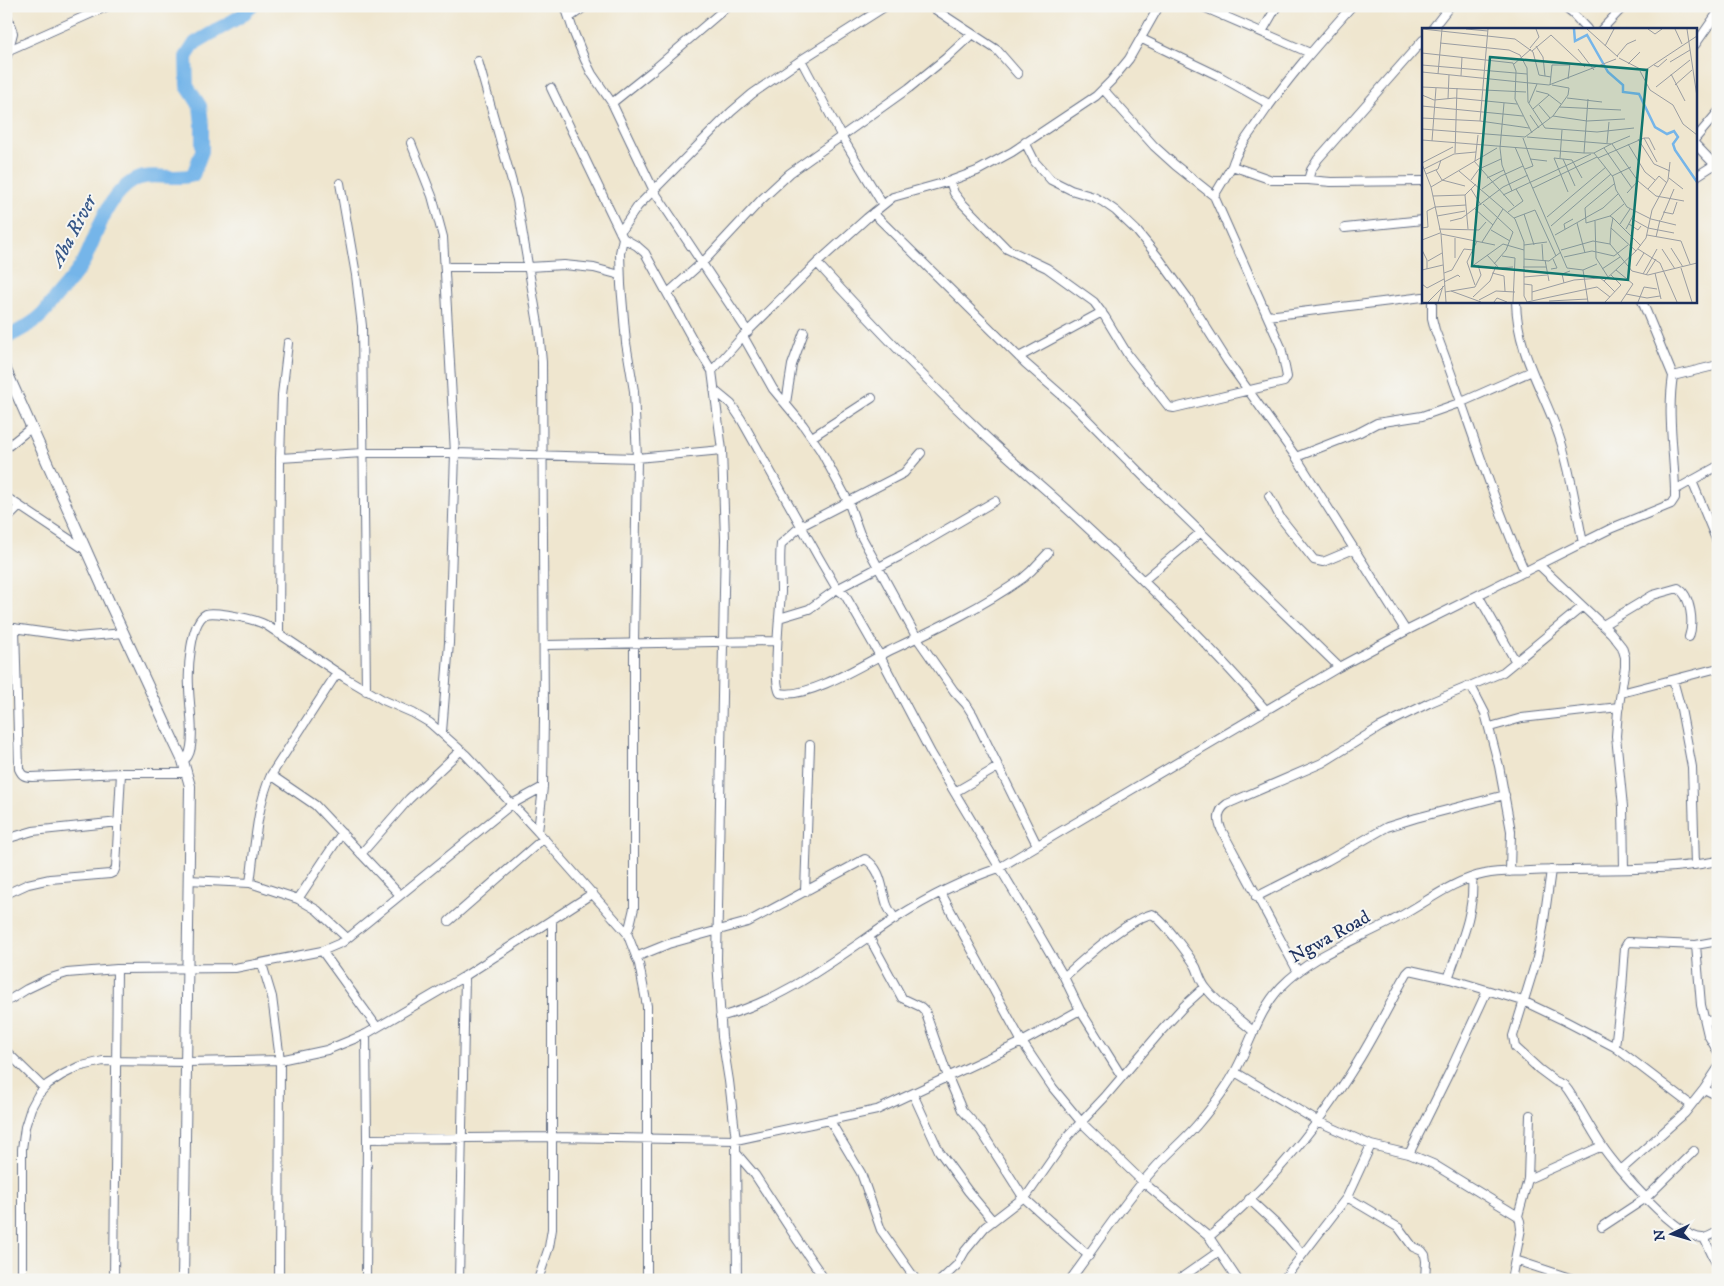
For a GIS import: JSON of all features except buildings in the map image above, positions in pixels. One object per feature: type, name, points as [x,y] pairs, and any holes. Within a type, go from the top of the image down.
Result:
[{"type":"street","points":[[8,53],[108,6]]},
{"type":"street","points":[[565,6],[585,60],[592,74],[612,103],[654,191],[746,334],[769,383],[812,437],[848,501],[860,534],[917,638],[954,691],[966,704],[1037,845]]},
{"type":"street","points":[[570,18],[586,6]]},
{"type":"street","points":[[612,103],[728,6]]},
{"type":"street","points":[[627,933],[634,908],[634,644],[637,458],[634,391],[626,343],[620,275],[622,234],[638,206],[731,112],[752,94],[801,60],[886,6]]},
{"type":"street","points":[[930,6],[996,50],[1018,74]]},
{"type":"street","points":[[712,370],[817,263],[893,197],[977,172],[1012,152],[1096,96],[1129,59],[1159,6]]},
{"type":"street","points":[[1201,6],[1310,52]]},
{"type":"street","points":[[1223,16],[1228,6]]},
{"type":"street","points":[[1262,32],[1277,6]]},
{"type":"street","points":[[1214,196],[1232,166],[1238,150],[1269,104],[1310,52],[1352,6]]},
{"type":"street","points":[[1436,28],[1450,6]]},
{"type":"street","points":[[1563,6],[1586,28]]},
{"type":"street","points":[[1603,28],[1624,6]]},
{"type":"street","points":[[1696,44],[1718,12]]},
{"type":"street","points":[[6,16],[10,22],[12,33],[8,53]]},
{"type":"street","points":[[668,293],[702,264],[762,199],[783,180],[909,88],[972,34]]},
{"type":"street","points":[[1142,39],[1219,76],[1269,104]]},
{"type":"street","points":[[1308,180],[1311,170],[1318,159],[1422,41]]},
{"type":"street","points":[[801,60],[842,137],[883,205]]},
{"type":"street","points":[[478,61],[517,200],[539,330],[542,362],[544,456],[543,787],[538,832]]},
{"type":"street","points":[[551,88],[622,234],[645,253],[694,342],[712,370],[722,450],[725,539],[717,930],[718,983],[720,1017],[736,1140],[737,1280]]},
{"type":"street","points":[[950,181],[954,193],[961,202],[1001,244],[1014,253],[1054,272],[1086,296],[1102,312],[1128,354],[1169,407],[1174,408],[1281,384],[1287,380],[1287,372],[1281,346],[1214,196],[1154,146],[1103,89]]},
{"type":"street","points":[[1696,138],[1718,112]]},
{"type":"street","points":[[1025,142],[1035,162],[1051,180],[1103,202],[1116,211],[1136,230],[1187,297],[1249,391],[1296,457],[1406,631]]},
{"type":"street","points":[[412,143],[434,204],[443,237],[455,453],[449,643],[442,732]]},
{"type":"street","points":[[1696,145],[1716,166],[1696,176]]},
{"type":"street","points":[[1232,166],[1272,180],[1331,182],[1422,181]]},
{"type":"street","points":[[340,184],[356,275],[362,326],[366,691]]},
{"type":"street","points":[[874,213],[1019,357],[1073,405],[1200,533],[1339,667]]},
{"type":"street","points":[[1346,228],[1422,220]]},
{"type":"street","points":[[817,263],[886,337],[978,429],[1079,520],[1143,581],[1226,664],[1266,709]]},
{"type":"street","points":[[445,266],[529,267],[564,265],[580,266],[620,275]]},
{"type":"street","points":[[1268,316],[1422,297]]},
{"type":"street","points":[[1432,302],[1432,318],[1435,330],[1505,527],[1525,572]]},
{"type":"street","points":[[1516,302],[1519,334],[1523,350],[1561,440],[1583,543]]},
{"type":"street","points":[[720,1017],[755,1006],[786,991],[831,964],[895,919],[970,878],[998,868],[1339,667],[1406,631],[1583,543],[1671,504],[1675,498],[1676,490],[1671,423],[1673,376],[1642,302]]},
{"type":"street","points":[[1019,357],[1102,312]]},
{"type":"street","points":[[786,403],[792,365],[804,332]]},
{"type":"street","points":[[279,634],[280,458],[282,394],[288,343]]},
{"type":"street","points":[[1673,376],[1718,364]]},
{"type":"street","points":[[6,370],[183,761],[190,786],[183,1280]]},
{"type":"street","points":[[1296,457],[1360,432],[1377,423],[1422,416],[1462,402],[1532,370]]},
{"type":"street","points":[[714,390],[730,404],[741,419],[801,526],[838,589],[845,595],[880,656],[931,753],[1064,977],[1080,1010],[1122,1077]]},
{"type":"street","points":[[812,437],[872,398]]},
{"type":"street","points":[[6,448],[32,426]]},
{"type":"street","points":[[280,458],[363,453],[455,453],[637,458],[722,450]]},
{"type":"street","points":[[921,453],[904,473],[801,526],[782,544],[777,641],[777,684],[778,690],[783,694],[800,692],[825,683],[917,638],[1015,584],[1048,553]]},
{"type":"street","points":[[1676,490],[1718,466]]},
{"type":"street","points":[[1692,481],[1718,544]]},
{"type":"street","points":[[1269,496],[1280,517],[1314,560],[1323,562],[1354,549]]},
{"type":"street","points":[[6,497],[87,550]]},
{"type":"street","points":[[779,618],[809,608],[838,589],[879,568],[995,501]]},
{"type":"street","points":[[6,520],[19,507]]},
{"type":"street","points":[[1143,581],[1200,533]]},
{"type":"street","points":[[1539,565],[1603,625],[1617,640],[1625,657],[1616,736],[1622,807],[1624,868]]},
{"type":"street","points":[[1603,625],[1653,595],[1678,588],[1689,606],[1691,628],[1689,637]]},
{"type":"street","points":[[1478,595],[1516,662]]},
{"type":"street","points":[[1298,972],[1256,897],[1218,823],[1218,815],[1223,806],[1322,763],[1380,727],[1429,703],[1503,672],[1582,607]]},
{"type":"street","points":[[183,761],[189,755],[191,744],[192,724],[189,686],[191,657],[193,635],[200,619],[207,613],[248,618],[266,624],[366,691],[413,713],[442,732],[544,838],[627,933],[644,984],[647,1006],[647,1280]]},
{"type":"street","points":[[124,632],[77,637],[10,628],[19,769],[21,774],[32,777],[122,773],[187,773]]},
{"type":"street","points":[[544,645],[777,641]]},
{"type":"street","points":[[1621,694],[1718,668]]},
{"type":"street","points":[[250,883],[265,787],[337,673]]},
{"type":"street","points":[[1673,680],[1682,709],[1692,767],[1695,864]]},
{"type":"street","points":[[1471,686],[1490,726],[1505,795],[1512,845],[1510,872]]},
{"type":"street","points":[[1490,726],[1522,718],[1619,707]]},
{"type":"street","points":[[805,892],[810,745]]},
{"type":"street","points":[[361,854],[409,799],[461,750]]},
{"type":"street","points":[[955,792],[998,767]]},
{"type":"street","points":[[6,894],[28,884],[50,879],[110,874],[114,872],[116,867],[122,773]]},
{"type":"street","points":[[271,775],[315,805],[400,895]]},
{"type":"street","points":[[6,1002],[34,986],[67,973],[117,969],[235,968],[322,951],[347,938],[512,804],[543,787]]},
{"type":"street","points":[[1256,897],[1388,827],[1505,795]]},
{"type":"street","points":[[6,839],[33,831],[119,822]]},
{"type":"street","points":[[298,898],[342,833]]},
{"type":"street","points":[[449,921],[544,838]]},
{"type":"street","points":[[636,957],[668,944],[748,922],[865,859],[871,862],[879,875],[887,904],[895,919]]},
{"type":"street","name":"Ngwa Road","points":[[1070,1280],[1089,1256],[1115,1217],[1143,1182],[1197,1124],[1222,1093],[1235,1072],[1274,994],[1298,972],[1316,960],[1400,917],[1448,888],[1486,874],[1718,862]]},
{"type":"street","points":[[1551,870],[1537,958],[1513,1036],[1515,1048],[1539,1069],[1564,1085],[1602,1146],[1621,1170],[1646,1198],[1680,1229],[1704,1238],[1718,1232]]},
{"type":"street","points":[[1450,979],[1449,976],[1473,902],[1472,878]]},
{"type":"street","points":[[188,880],[250,883],[298,898],[317,910],[347,938]]},
{"type":"street","points":[[22,1280],[22,1149],[25,1127],[31,1108],[38,1095],[44,1088],[62,1075],[78,1067],[103,1061],[280,1060],[327,1050],[366,1034],[465,976],[593,893]]},
{"type":"street","points":[[941,893],[1022,1042],[1041,1072],[1082,1122],[1143,1182],[1209,1237],[1238,1280]]},
{"type":"street","points":[[1064,977],[1115,934],[1152,914],[1185,951],[1205,987],[1254,1032]]},
{"type":"street","points":[[538,1280],[549,1247],[552,1229],[552,920]]},
{"type":"street","points":[[869,938],[902,998],[921,1007],[925,1011],[948,1077],[962,1110],[981,1131],[1023,1197],[1089,1256]]},
{"type":"street","points":[[1615,1047],[1625,947],[1628,942],[1696,945],[1718,941]]},
{"type":"street","points":[[1696,945],[1701,1004],[1708,1035],[1718,1052]]},
{"type":"street","points":[[322,951],[377,1027]]},
{"type":"street","points":[[262,964],[272,997],[280,1060],[279,1280]]},
{"type":"street","points":[[114,1280],[117,969]]},
{"type":"street","points":[[1209,1237],[1249,1199],[1299,1146],[1357,1063],[1410,970],[1450,979],[1523,1001],[1615,1047],[1691,1105]]},
{"type":"street","points":[[459,1280],[465,976]]},
{"type":"street","points":[[941,1280],[957,1265],[974,1239],[1032,1188],[1070,1135],[1162,1030],[1205,987]]},
{"type":"street","points":[[1409,1154],[1451,1069],[1486,991]]},
{"type":"street","points":[[367,1139],[552,1137],[736,1140],[877,1110],[1022,1042],[1080,1010]]},
{"type":"street","points":[[1705,1021],[1718,1020]]},
{"type":"street","points":[[366,1034],[366,1280]]},
{"type":"street","points":[[6,1051],[44,1088]]},
{"type":"street","points":[[1621,1170],[1691,1105],[1718,1068]]},
{"type":"street","points":[[1235,1072],[1317,1121],[1371,1144],[1409,1154],[1433,1164],[1518,1216]]},
{"type":"street","points":[[1704,1089],[1718,1096]]},
{"type":"street","points":[[913,1094],[939,1151],[993,1221]]},
{"type":"street","points":[[1512,1280],[1521,1229],[1518,1216],[1528,1179],[1530,1114]]},
{"type":"street","points":[[830,1121],[861,1173],[881,1230],[916,1280]]},
{"type":"street","points":[[1283,1280],[1347,1198],[1371,1144]]},
{"type":"street","points":[[1528,1179],[1602,1146]]},
{"type":"street","points":[[1602,1227],[1646,1198],[1694,1151]]},
{"type":"street","points":[[736,1154],[755,1175],[825,1280]]},
{"type":"street","points":[[1347,1198],[1399,1228],[1413,1246],[1422,1251],[1426,1261],[1425,1280]]},
{"type":"street","points":[[1249,1199],[1276,1224],[1302,1254]]},
{"type":"street","points":[[1704,1238],[1718,1267]]},
{"type":"street","points":[[1178,1280],[1218,1252]]},
{"type":"street","points":[[1515,1260],[1576,1280]]},
{"type":"waterway","name":"Aba River","points":[[6,338],[38,319],[74,275],[84,261],[109,206],[123,188],[139,178],[154,176],[186,177],[193,175],[202,151],[202,125],[200,106],[187,86],[186,57],[195,43],[241,16],[252,6]]}]
